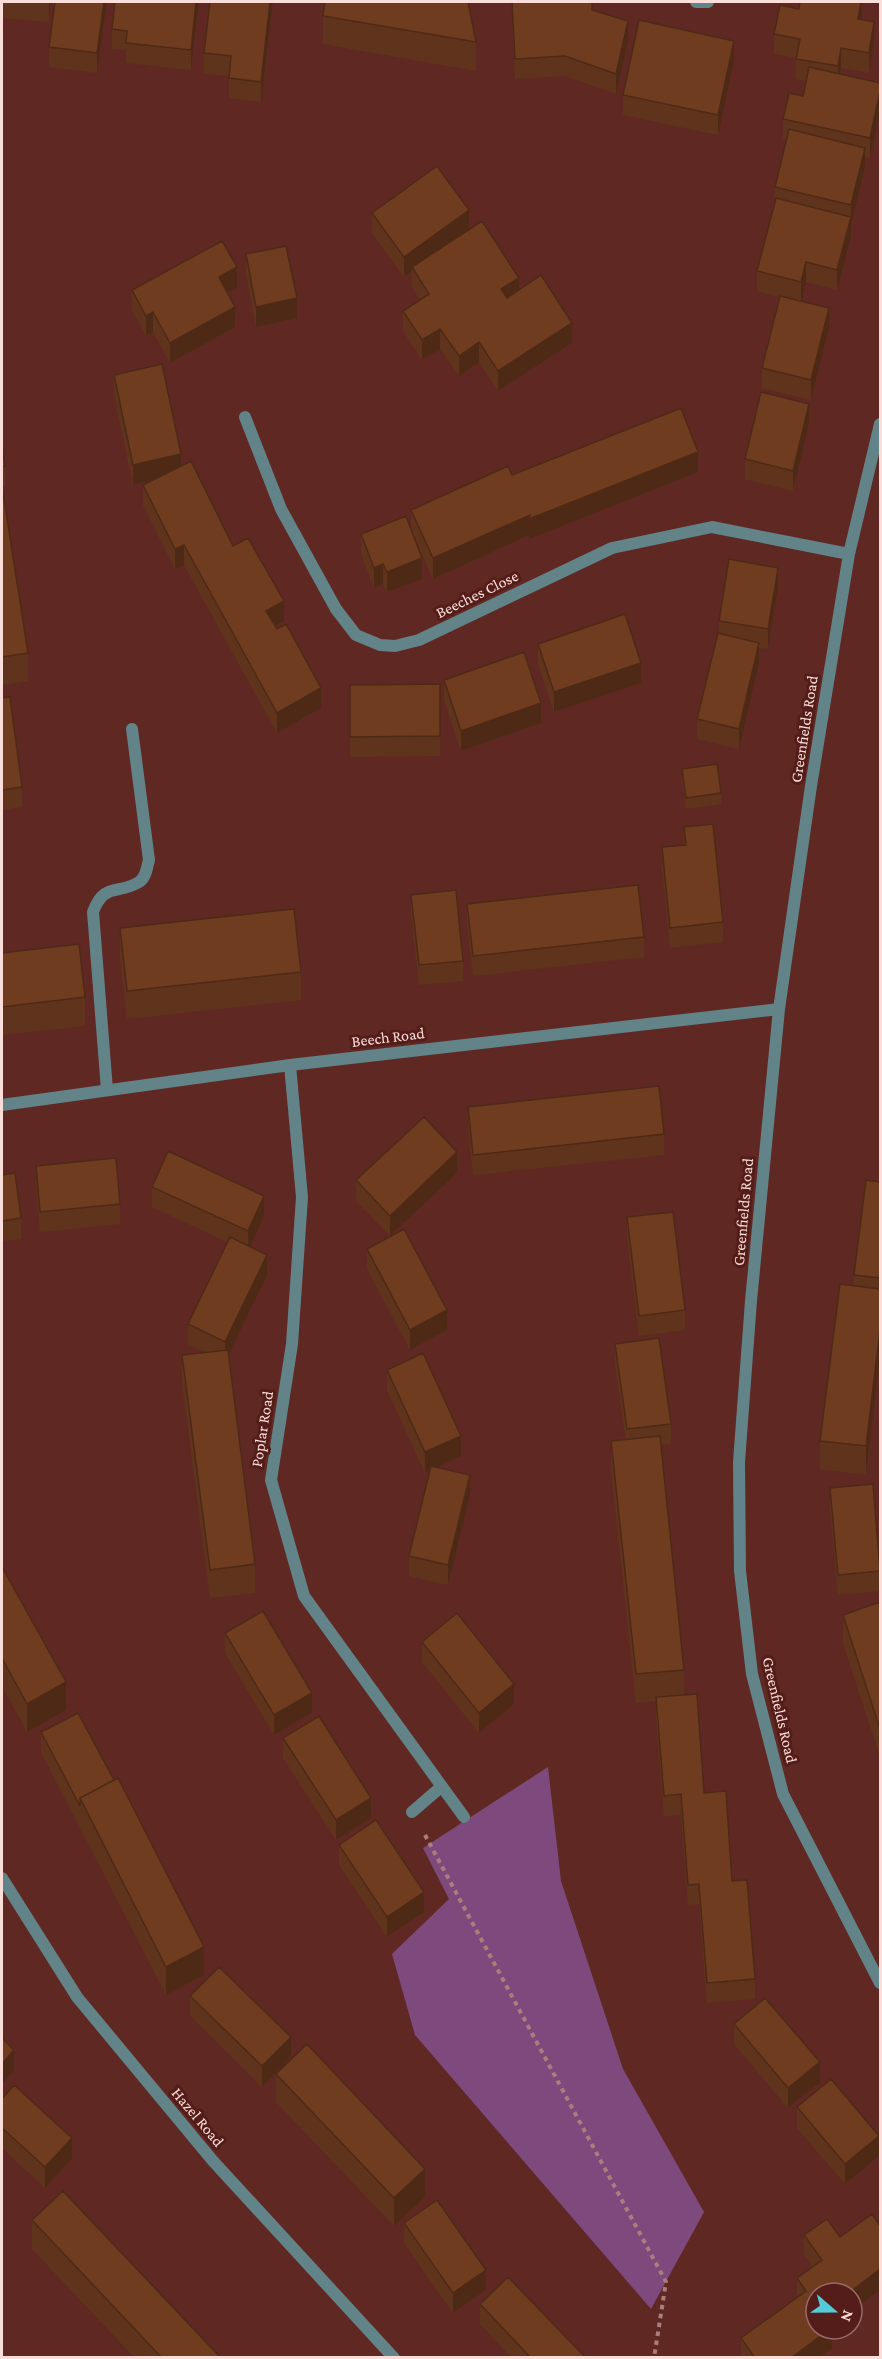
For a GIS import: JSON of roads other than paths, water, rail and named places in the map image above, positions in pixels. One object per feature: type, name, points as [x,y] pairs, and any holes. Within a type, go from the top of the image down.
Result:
[{"type":"street","points":[[696,2],[708,2]]},
{"type":"street","name":"Beeches Close","points":[[245,417],[281,509],[336,609],[356,635],[380,645],[395,646],[419,640],[612,548],[712,527],[849,554]]},
{"type":"street","name":"Greenfields Road","points":[[880,424],[878,454],[849,554],[811,786],[779,1009],[751,1301],[739,1462],[740,1570],[752,1674],[783,1794],[880,1983]]},
{"type":"street","points":[[107,1090],[93,912],[97,902],[106,892],[139,882],[144,876],[149,860],[132,729]]},
{"type":"street","name":"Beech Road","points":[[2,1105],[290,1065],[779,1009]]},
{"type":"street","name":"Poplar Road","points":[[290,1065],[302,1197],[292,1344],[271,1480],[304,1596],[464,1816]]},
{"type":"street","points":[[412,1812],[441,1786]]},
{"type":"street","name":"Hazel Road","points":[[2,1878],[77,1997],[213,2161],[393,2358]]}]
